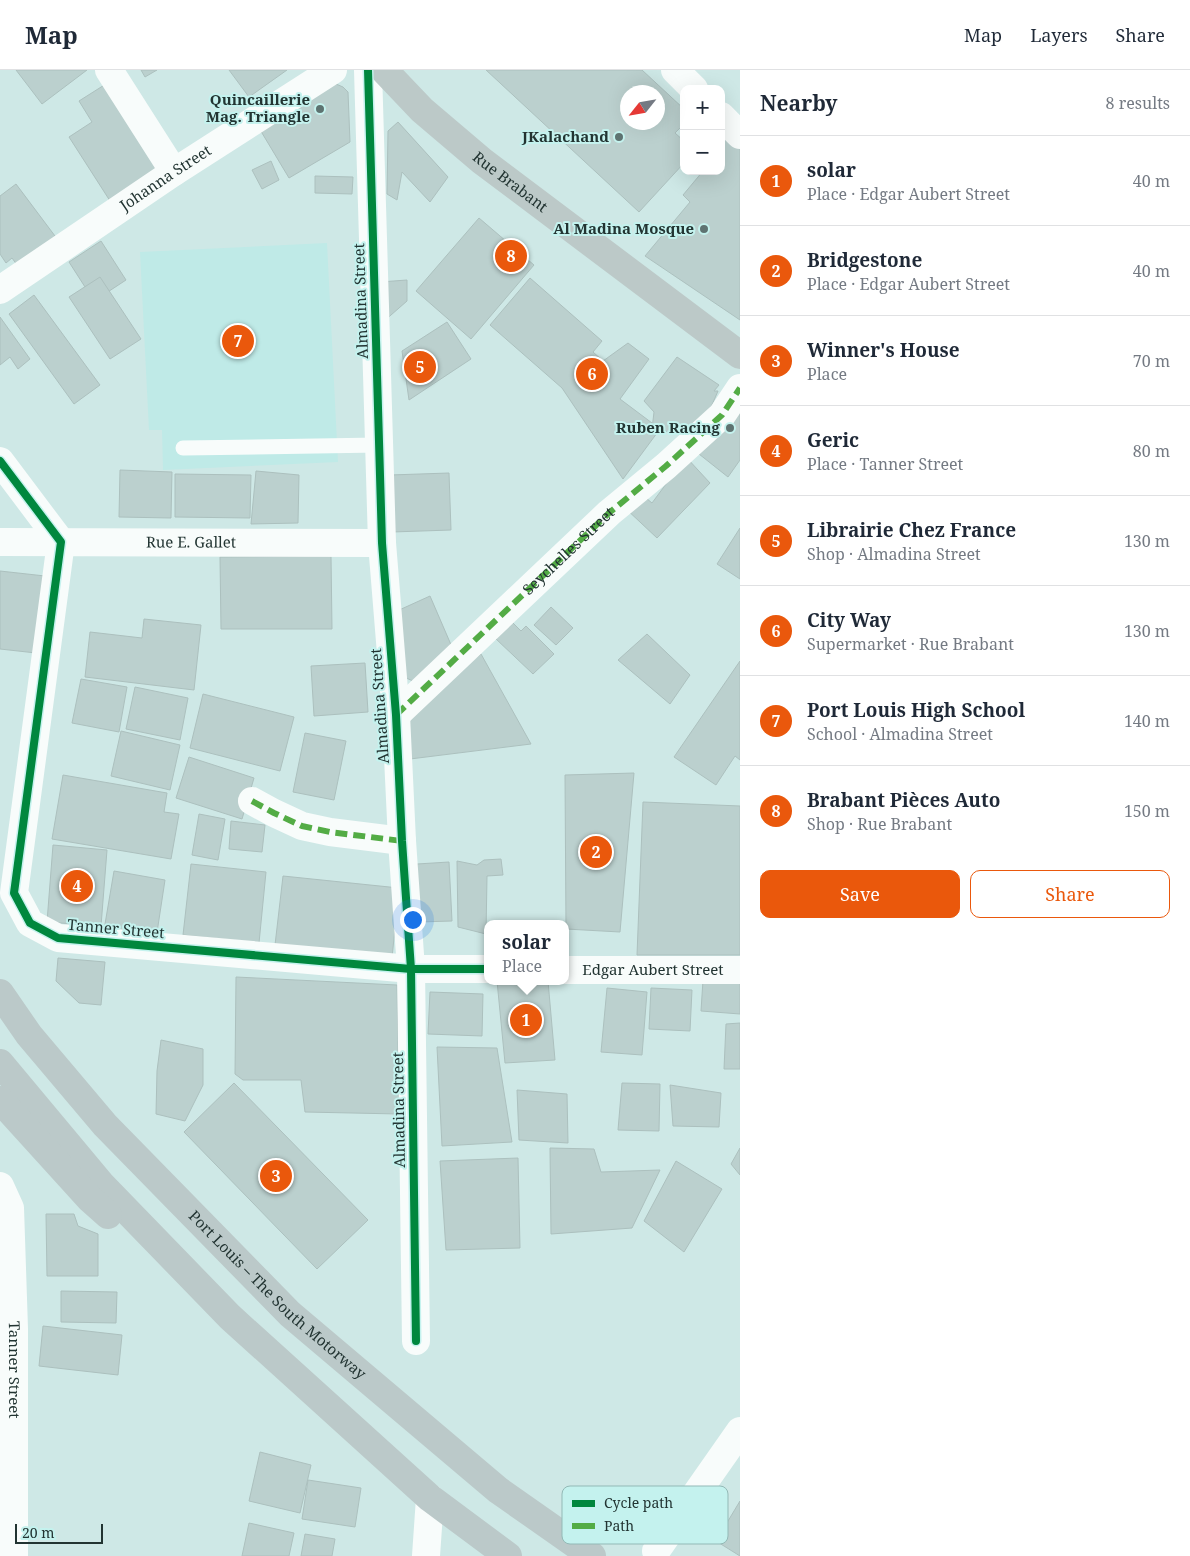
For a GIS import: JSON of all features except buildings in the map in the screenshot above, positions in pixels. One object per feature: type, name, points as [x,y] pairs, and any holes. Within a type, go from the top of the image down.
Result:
[{"type":"highway","points":[[0,985],[29,1035]]},
{"type":"highway","name":"Port Louis – The South Motorway","points":[[0,994],[29,1035],[105,1125],[290,1314],[498,1490],[562,1535]]},
{"type":"highway","points":[[0,1063],[101,1184],[230,1317]]},
{"type":"highway","points":[[0,1100],[90,1199],[230,1317],[430,1498],[508,1556]]},
{"type":"highway","name":"Port Louis – The South Motorway","points":[[575,1544],[592,1556]]},
{"type":"main road","name":"Rue Brabant","points":[[384,70],[422,110],[482,161],[740,355]]},
{"type":"street","points":[[109,70],[174,172]]},
{"type":"street","name":"Johanna Street","points":[[0,290],[174,172],[333,70]]},
{"type":"street","name":"Almadina Street","points":[[368,70],[382,544],[396,715],[411,969],[416,1341]]},
{"type":"street","points":[[675,70],[690,85]]},
{"type":"street","points":[[725,120],[740,135]]},
{"type":"street","name":"Seychelles Street","points":[[396,715],[608,513],[666,466],[722,415],[740,388]]},
{"type":"street","points":[[0,461],[61,542]]},
{"type":"street","name":"Rue E. Gallet","points":[[0,542],[382,544]]},
{"type":"street","name":"Tanner Street","points":[[61,542],[14,893],[30,923],[58,938],[411,969]]},
{"type":"street","points":[[252,800],[302,826],[330,832],[402,841]]},
{"type":"street","points":[[411,969],[484,970]]},
{"type":"street","name":"Edgar Aubert Street","points":[[569,970],[740,970]]},
{"type":"street","name":"Tanner Street","points":[[0,1186],[10,1208],[14,1329],[14,1556]]},
{"type":"street","points":[[702,1486],[740,1431]]},
{"type":"street","points":[[426,1556],[430,1498]]},
{"type":"street","points":[[656,1551],[661,1544]]},
{"type":"lane","points":[[183,448],[379,445]]},
{"type":"shaded area","points":[[327,243],[338,462],[163,470],[162,430],[149,430],[140,252]]},
{"type":"marked path","points":[[396,715],[609,513],[666,466],[722,415],[740,388]]},
{"type":"marked path","points":[[252,801],[302,826],[330,832],[402,841]]},
{"type":"cycle path","points":[[368,70],[382,543],[396,715],[411,969],[416,1341]]},
{"type":"cycle path","points":[[0,461],[61,542],[14,893],[30,923],[58,938],[411,969],[484,969]]},
{"type":"place","name":"Quincaillerie Mag. Triangle","points":[[320,109]]},
{"type":"place","name":"JKalachand","points":[[619,137]]},
{"type":"place","name":"Al Madina Mosque","points":[[704,229]]},
{"type":"place","name":"Brabant Pièces Auto","points":[[511,256]]},
{"type":"place","name":"Port Louis High School","points":[[238,341]]},
{"type":"place","name":"Librairie Chez France","points":[[420,367]]},
{"type":"place","name":"City Way","points":[[592,374]]},
{"type":"place","name":"Ruben Racing","points":[[730,428]]},
{"type":"place","name":"Bridgestone","points":[[596,852]]},
{"type":"place","name":"Geric","points":[[77,886]]},
{"type":"place","name":"solar","points":[[526,1020]]},
{"type":"place","name":"Winner's House","points":[[276,1176]]}]
